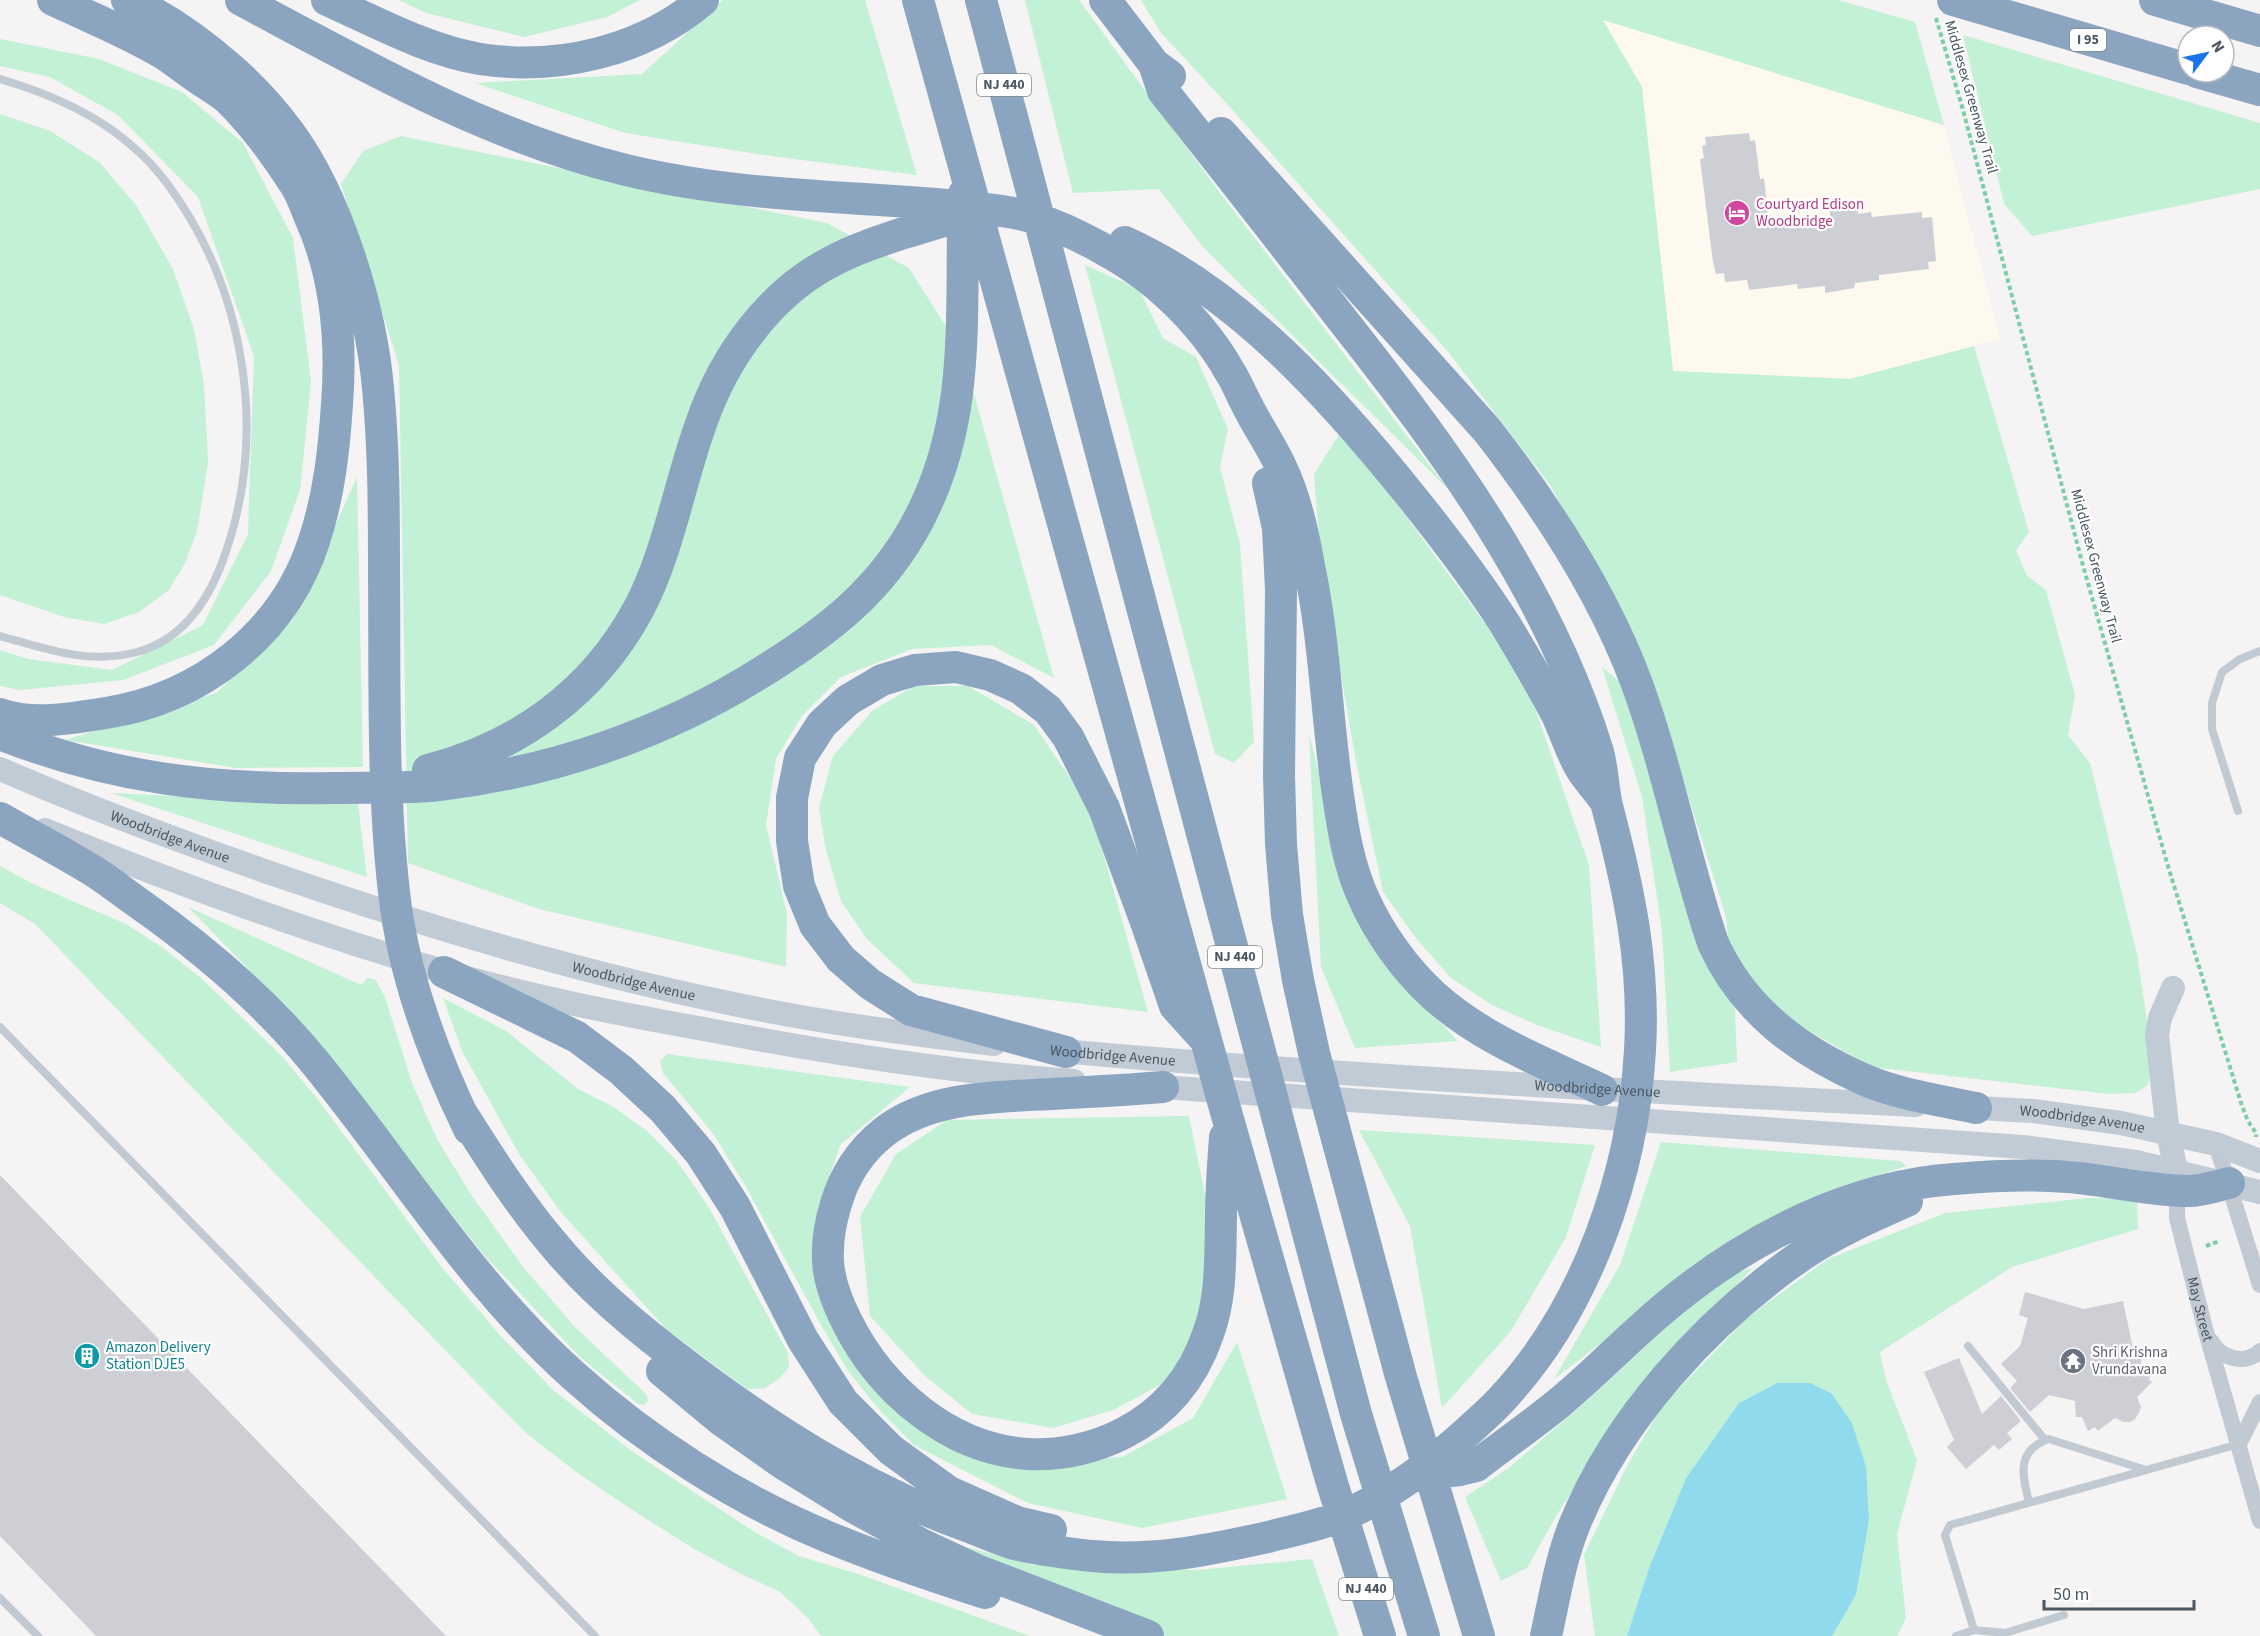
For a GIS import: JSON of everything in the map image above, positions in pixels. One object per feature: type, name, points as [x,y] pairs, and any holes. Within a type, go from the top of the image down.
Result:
[{"type":"highway","points":[[0,714],[7,717],[52,721],[122,711],[153,703],[186,689],[215,672],[241,652],[268,623],[293,589],[314,543],[329,486],[340,370],[336,311],[322,242],[297,187],[265,144],[228,100],[163,54],[53,0]]},
{"type":"highway","points":[[127,0],[155,12],[205,46],[249,85],[290,133],[322,187],[345,244],[367,317],[378,385],[383,456],[386,744],[394,895],[408,967],[438,1060],[498,1186],[544,1258],[595,1318],[721,1420],[785,1465],[853,1507],[922,1545],[979,1571],[1148,1636]]},
{"type":"highway","points":[[241,0],[418,93],[489,124],[571,155],[624,170],[692,184],[766,193],[931,202],[1030,216],[1060,228],[1128,264],[1152,281],[1181,307],[1208,337],[1230,372],[1283,470],[1300,524],[1311,574],[1342,819],[1351,864],[1364,900],[1382,932],[1404,963],[1429,992],[1460,1017],[1493,1039],[1602,1090]]},
{"type":"highway","points":[[327,0],[421,42],[479,59],[525,62],[569,60],[611,50],[650,35],[684,16],[703,0]]},
{"type":"highway","name":"NJ 440","points":[[918,0],[965,164],[976,259],[1208,1042],[1332,1484],[1380,1636]]},
{"type":"highway","name":"NJ 440","points":[[981,0],[1353,1402],[1424,1636]]},
{"type":"highway","points":[[1105,0],[1154,64],[1177,82],[1448,384],[1521,474],[1553,522],[1586,576],[1637,683],[1656,741],[1713,943],[1721,961],[1745,998],[1775,1026],[1811,1051],[1866,1080],[1909,1093],[1976,1108]]},
{"type":"highway","points":[[2155,0],[2260,31]]},
{"type":"highway","name":"I 95","points":[[1943,6],[1987,10],[2176,65]]},
{"type":"highway","points":[[461,1112],[507,1186],[559,1251],[609,1301],[664,1349],[792,1439],[869,1485],[937,1516],[1013,1544],[1095,1556],[1152,1558],[1219,1548],[1293,1531],[1343,1516],[1385,1495],[1464,1435],[1502,1399],[1564,1313],[1589,1264],[1611,1209],[1625,1156],[1635,1102],[1641,1047],[1641,986],[1635,931],[1623,864],[1605,801],[1600,760],[1568,673],[1537,606],[1502,542],[1416,414],[1163,91],[1154,64]]},
{"type":"highway","points":[[2236,83],[2260,90]]},
{"type":"highway","points":[[339,788],[400,777],[459,762],[500,744],[539,722],[570,698],[620,642],[639,608],[655,570],[702,420],[722,375],[741,344],[768,311],[794,286],[817,270],[858,248],[959,217],[1001,211]]},
{"type":"highway","points":[[1060,228],[1095,229],[1141,249],[1190,277],[1233,309],[1313,384],[1393,474],[1474,578],[1533,671],[1581,768],[1605,801]]},
{"type":"highway","points":[[0,734],[73,759],[126,773],[177,782],[228,787],[339,788],[437,785],[553,763],[603,748],[703,706],[800,648],[836,622],[867,592],[896,556],[919,520],[936,481],[949,440],[958,396],[963,308],[976,259]]},
{"type":"highway","points":[[1247,406],[1267,475],[1278,528],[1281,590],[1279,776],[1281,844],[1287,915],[1298,980],[1314,1053],[1395,1355],[1479,1636]]},
{"type":"highway","points":[[1066,1052],[911,1010],[870,984],[848,965],[815,925],[799,886],[792,841],[792,798],[800,758],[822,724],[848,700],[882,680],[915,670],[956,667],[990,675],[1021,689],[1048,710],[1068,737],[1104,808],[1174,1006],[1208,1042]]},
{"type":"highway","points":[[0,818],[97,873],[145,907],[207,955],[263,1006],[311,1058],[467,1262],[519,1323],[575,1377],[635,1426],[695,1467],[824,1536],[900,1565],[1109,1636]]},
{"type":"highway","points":[[444,972],[577,1037],[621,1070],[663,1108],[701,1154],[735,1207],[803,1340],[843,1401],[891,1450],[950,1492],[1017,1522],[1100,1542],[1219,1548]]},
{"type":"highway","points":[[1162,1073],[953,1102],[917,1113],[884,1132],[857,1158],[840,1190],[829,1226],[828,1264],[837,1302],[857,1341],[880,1375],[911,1405],[949,1430],[987,1446],[1028,1454],[1069,1452],[1107,1442],[1143,1424],[1172,1399],[1192,1370],[1209,1334],[1218,1299],[1226,1112]]},
{"type":"highway","points":[[1415,1474],[1460,1470],[1476,1466],[1558,1403],[1674,1300],[1748,1248],[1827,1209],[1908,1184],[1996,1176],[2177,1180],[2192,1191],[2229,1183]]},
{"type":"highway","points":[[1546,1636],[1557,1585],[1574,1527],[1598,1476],[1625,1432],[1693,1349],[1730,1312],[1765,1283],[1840,1232],[1913,1198],[1996,1176]]},
{"type":"main road","name":"Woodbridge Avenue","points":[[0,769],[140,826],[415,921],[545,960],[764,1011],[896,1032],[1066,1052],[1162,1073],[1374,1101],[2023,1147],[2136,1162],[2177,1180]]},
{"type":"main road","name":"Woodbridge Avenue","points":[[0,810],[127,863],[229,902],[444,972],[546,997],[760,1040],[1024,1077],[1162,1073],[1367,1074],[1602,1090],[2033,1111],[2080,1117],[2216,1144],[2260,1161]]},
{"type":"main road","points":[[2173,988],[2160,1018],[2157,1035],[2168,1134],[2177,1180]]},
{"type":"main road","points":[[2229,1183],[2260,1192]]},
{"type":"street","points":[[2216,1144],[2260,1285]]},
{"type":"street","name":"May Street","points":[[2177,1180],[2177,1218],[2206,1332],[2260,1521]]},
{"type":"street","points":[[2206,1332],[2216,1349],[2224,1355],[2237,1359],[2247,1358],[2260,1351]]},
{"type":"street","points":[[2239,1444],[2260,1402]]},
{"type":"lane","points":[[0,79],[61,100],[100,120],[135,148],[165,182],[187,214],[208,253],[226,300],[238,344],[246,391],[248,438],[243,489],[235,529],[219,572],[204,603],[184,625],[162,641],[140,651],[112,657],[83,657],[0,636]]},
{"type":"lane","points":[[2238,811],[2212,729],[2212,703],[2222,672],[2240,659],[2260,651]]},
{"type":"lane","points":[[0,1028],[595,1636]]},
{"type":"lane","points":[[1968,1346],[2045,1440]]},
{"type":"lane","points":[[2029,1503],[2023,1478],[2025,1457],[2036,1443],[2045,1440],[2049,1439],[2146,1470]]},
{"type":"lane","points":[[1974,1630],[1945,1535],[1950,1525],[2239,1444]]},
{"type":"lane","points":[[0,1598],[38,1636]]},
{"type":"lane","points":[[1956,1636],[1974,1630],[2005,1633],[2064,1615]]},
{"type":"path","name":"Middlesex Greenway Trail","points":[[1943,6],[1963,110],[2082,562],[2166,862],[2242,1106],[2256,1133]]},
{"type":"path","points":[[2206,1246],[2220,1241]]},
{"type":"shaded area","points":[[1602,19],[1944,125],[2000,339],[1850,379],[1673,371],[1642,87]]},
{"type":"green space","points":[[399,0],[640,0],[607,17],[524,37],[426,13]]},
{"type":"green space","points":[[723,0],[865,0],[917,175],[757,154],[625,133],[475,83],[642,74]]},
{"type":"green space","points":[[1025,0],[1079,0],[1220,193],[1448,489],[1203,247],[1159,189],[1073,193]]},
{"type":"green space","points":[[1141,0],[1838,0],[1915,22],[1944,125],[1603,20],[1642,87],[1673,371],[1850,379],[1974,346],[2029,532],[2016,550],[2027,576],[2046,590],[2075,695],[2068,735],[2090,763],[2137,954],[2154,1066],[2147,1086],[2135,1093],[2109,1094],[1871,1067],[1791,1020],[1747,979],[1728,938],[1726,917],[1638,645],[1550,485],[1449,353],[1161,33]]},
{"type":"green space","points":[[1963,35],[2260,123],[2260,189],[2032,236],[2004,204]]},
{"type":"green space","points":[[0,39],[99,59],[182,92],[243,143],[293,238],[311,381],[300,490],[271,571],[214,645],[123,680],[20,690],[0,686],[0,650],[28,659],[112,670],[203,625],[248,534],[254,356],[198,197],[118,115],[50,77],[0,66]]},
{"type":"green space","points":[[0,114],[50,131],[99,162],[136,205],[173,269],[194,329],[204,385],[208,463],[197,531],[185,563],[169,590],[139,612],[104,624],[64,617],[0,595]]},
{"type":"green space","points":[[401,136],[827,223],[909,268],[962,352],[1054,678],[991,645],[912,649],[841,677],[801,717],[776,759],[766,825],[787,914],[786,967],[539,909],[408,863],[399,365],[341,184],[363,151]]},
{"type":"green space","points":[[1085,265],[1139,289],[1163,338],[1196,357],[1228,429],[1220,467],[1240,544],[1254,742],[1234,763],[1215,754]]},
{"type":"green space","points":[[1342,430],[1524,676],[1589,865],[1601,1047],[1537,1025],[1492,1005],[1451,978],[1415,937],[1383,892],[1356,762],[1320,552],[1314,474]]},
{"type":"green space","points":[[357,477],[363,767],[236,768],[65,740],[216,693],[292,621]]},
{"type":"green space","points":[[1602,667],[1631,691],[1694,924],[1735,1010],[1737,1062],[1670,1072],[1662,931],[1642,797]]},
{"type":"green space","points":[[914,686],[968,686],[1034,725],[1090,807],[1148,1012],[914,983],[867,939],[841,901],[825,846],[819,807],[833,756],[872,711]]},
{"type":"green space","points":[[1309,734],[1353,905],[1395,975],[1458,1041],[1355,1048],[1321,967]]},
{"type":"green space","points":[[111,793],[358,804],[367,877]]},
{"type":"green space","points":[[0,866],[31,883],[126,924],[162,947],[202,979],[280,1054],[316,1097],[441,1266],[499,1334],[553,1390],[633,1452],[756,1533],[799,1556],[864,1576],[1030,1636],[821,1636],[808,1618],[780,1592],[696,1550],[579,1474],[527,1434],[35,924],[0,903]]},
{"type":"green space","points":[[188,907],[361,985],[368,978],[376,980],[385,997],[412,1083],[437,1139],[472,1196],[524,1268],[573,1325],[647,1395],[648,1401],[644,1405],[638,1404],[580,1357],[484,1255],[289,1011]]},
{"type":"green space","points":[[443,998],[506,1031],[578,1089],[612,1106],[647,1131],[677,1161],[708,1206],[788,1353],[789,1367],[780,1378],[765,1388],[747,1389],[666,1329],[560,1211],[519,1154],[463,1053]]},
{"type":"green space","points":[[667,1054],[910,1087],[840,1145],[818,1210],[820,1279],[839,1333],[1010,1467],[1122,1457],[1193,1418],[1237,1342],[1287,1499],[1142,1528],[1028,1503],[914,1445],[883,1414],[848,1371],[746,1187],[714,1135],[663,1073],[660,1061]]},
{"type":"green space","points":[[1189,1116],[1212,1229],[1203,1320],[1177,1376],[1113,1410],[1053,1428],[972,1414],[926,1377],[870,1316],[860,1217],[896,1154],[947,1120]]},
{"type":"green space","points":[[1359,1130],[1595,1145],[1566,1237],[1511,1331],[1442,1408],[1410,1226]]},
{"type":"green space","points":[[1661,1142],[1900,1161],[1907,1166],[1838,1188],[1747,1233],[1554,1379],[1620,1265]]},
{"type":"green space","points":[[2088,1198],[2137,1199],[2138,1229],[2012,1267],[1880,1352],[1886,1380],[1917,1460],[1897,1534],[1906,1618],[1897,1636],[1832,1636],[1856,1595],[1869,1521],[1777,1383],[1739,1403],[1686,1478],[1649,1568],[1627,1636],[1595,1636],[1584,1555],[1627,1466],[1662,1406],[1748,1317],[1828,1259],[1945,1213]]},
{"type":"green space","points":[[1753,1268],[1641,1383],[1558,1513],[1527,1568],[1501,1581],[1465,1497],[1510,1467],[1589,1399],[1721,1277]]},
{"type":"green space","points":[[962,1546],[1034,1565],[1197,1570],[1312,1559],[1339,1636],[1162,1636],[1136,1622]]},
{"type":"water","points":[[1777,1383],[1810,1383],[1831,1393],[1852,1423],[1866,1467],[1869,1521],[1856,1595],[1832,1636],[1627,1636],[1649,1568],[1686,1478],[1739,1403]]},
{"type":"building","name":"Courtyard Edison Woodbridge","points":[[1749,133],[1750,141],[1755,140],[1760,179],[1764,178],[1769,223],[1830,216],[1830,211],[1858,208],[1858,214],[1871,212],[1872,217],[1922,212],[1922,218],[1932,217],[1936,261],[1928,262],[1929,269],[1879,275],[1879,280],[1855,283],[1854,288],[1825,293],[1825,286],[1798,289],[1797,284],[1749,290],[1747,280],[1725,282],[1724,273],[1716,274],[1713,262],[1700,159],[1704,158],[1702,146],[1706,145],[1705,137]]},
{"type":"building","name":"Amazon Delivery Station DJE5","points":[[0,1175],[446,1636],[96,1636],[0,1536]]},
{"type":"building","name":"Shri Krishna Vrundavana","points":[[2025,1292],[2084,1309],[2123,1301],[2135,1358],[2142,1359],[2140,1366],[2153,1372],[2149,1379],[2152,1382],[2137,1397],[2141,1407],[2135,1419],[2123,1422],[2115,1418],[2098,1431],[2095,1427],[2088,1431],[2082,1417],[2076,1417],[2075,1401],[2049,1395],[2030,1412],[2010,1388],[2017,1381],[2001,1364],[2020,1346],[2028,1318],[2019,1315]]},
{"type":"building","points":[[1959,1358],[1982,1414],[2001,1396],[2021,1421],[2007,1433],[2012,1439],[1999,1450],[1994,1445],[1966,1469],[1947,1447],[1954,1440],[1924,1372]]},
{"type":"place","name":"Courtyard Edison Woodbridge","points":[[1737,213]]},
{"type":"place","name":"Amazon Delivery Station DJE5","points":[[87,1356]]},
{"type":"place","name":"Shri Krishna Vrundavana","points":[[2073,1361]]}]
